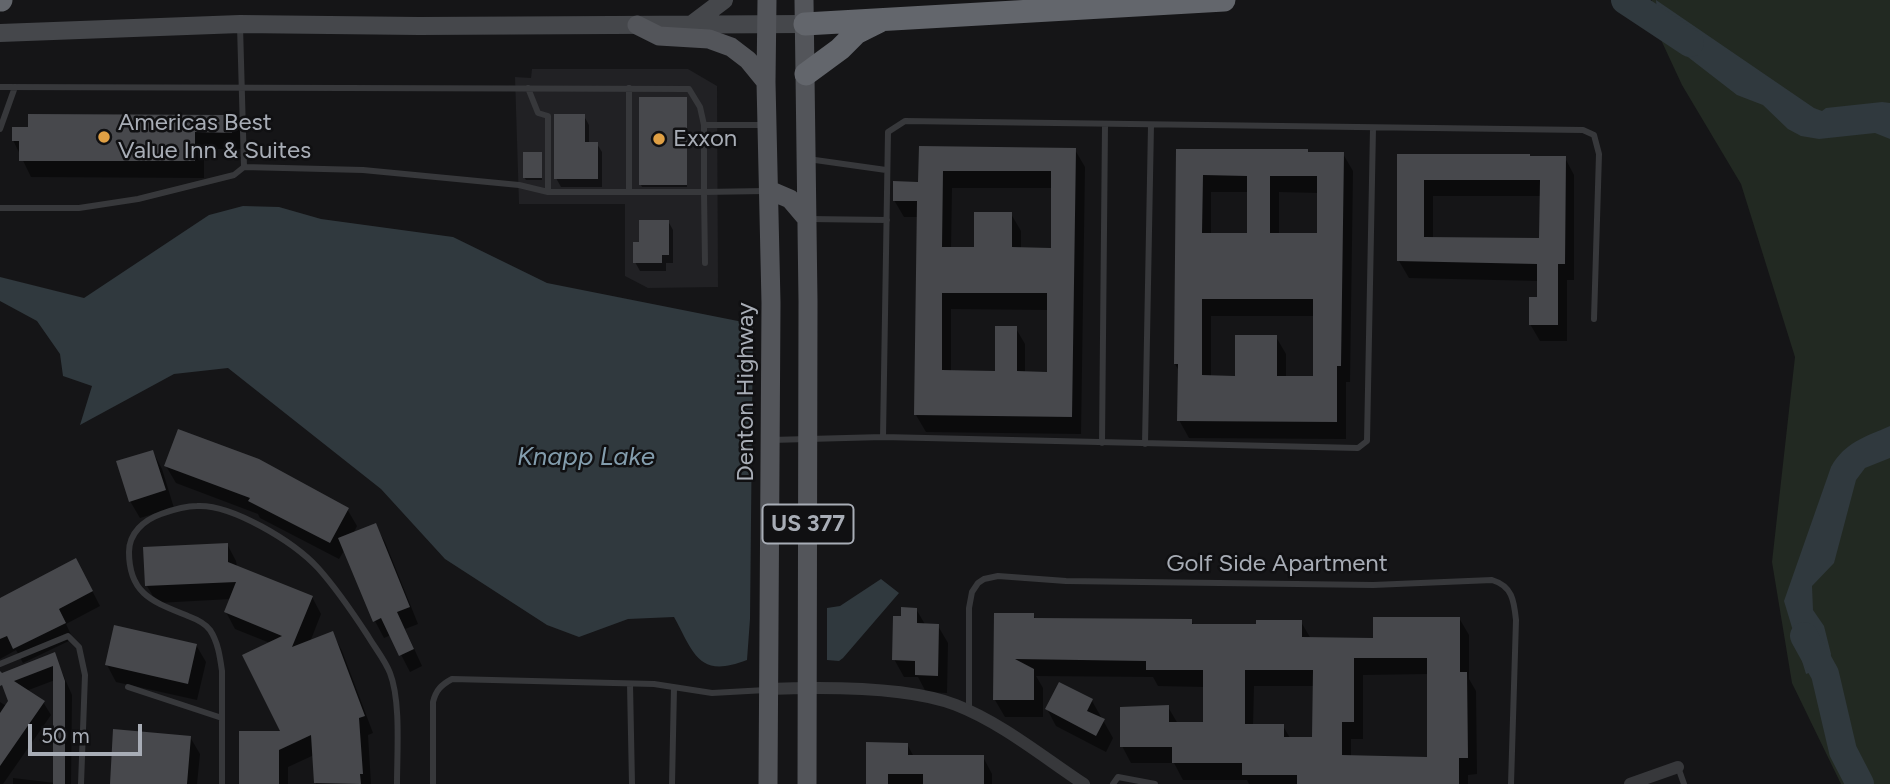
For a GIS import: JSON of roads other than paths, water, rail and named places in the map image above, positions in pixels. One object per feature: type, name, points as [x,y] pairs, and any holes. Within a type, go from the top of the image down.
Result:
[{"type":"highway","points":[[1090,7],[1114,0]]},
{"type":"highway","points":[[804,24],[1224,0]]},
{"type":"highway","points":[[806,74],[840,49],[856,33],[881,21]]},
{"type":"main road","points":[[691,25],[724,0]]},
{"type":"main road","name":"Denton Highway","points":[[767,0],[771,440],[768,784]]},
{"type":"main road","name":"US 377","points":[[804,0],[808,438],[807,784]]},
{"type":"main road","points":[[0,33],[240,24],[804,24]]},
{"type":"main road","points":[[638,25],[659,36],[709,39],[731,47],[748,60],[766,82]]},
{"type":"main road","points":[[769,190],[790,199],[807,219]]},
{"type":"street","points":[[768,689],[807,687],[897,693],[953,704],[986,719],[1084,784]]},
{"type":"street","points":[[1630,784],[1678,768]]},
{"type":"lane","points":[[240,24],[244,167]]},
{"type":"lane","points":[[0,87],[689,89],[700,107],[704,125],[705,263]]},
{"type":"lane","points":[[0,130],[15,87]]},
{"type":"lane","points":[[528,88],[538,113],[548,116],[548,192]]},
{"type":"lane","points":[[629,88],[629,192]]},
{"type":"lane","points":[[883,437],[888,132],[905,121],[1583,130],[1594,135],[1599,154],[1594,319]]},
{"type":"lane","points":[[704,125],[767,125]]},
{"type":"lane","points":[[1102,443],[1105,125]]},
{"type":"lane","points":[[1145,444],[1151,125]]},
{"type":"lane","points":[[771,440],[883,437],[1358,448],[1367,441],[1373,128]]},
{"type":"lane","points":[[806,159],[886,170]]},
{"type":"lane","points":[[0,208],[79,208],[138,199],[234,175],[244,167],[363,170],[519,185],[548,192],[769,190]]},
{"type":"lane","points":[[807,219],[887,220]]},
{"type":"lane","points":[[222,784],[222,671],[219,653],[209,629],[199,620],[141,593],[132,575],[128,550],[140,526],[156,515],[199,505],[250,520],[280,537],[316,566],[354,615],[390,673],[396,724],[397,784]]},
{"type":"lane","name":"Golf Side Apartment","points":[[969,711],[969,608],[972,592],[984,579],[998,576],[1066,581],[1373,585],[1492,580],[1503,583],[1510,591],[1516,620],[1511,784]]},
{"type":"lane","points":[[0,664],[68,636],[79,647],[85,675],[81,784]]},
{"type":"lane","points":[[433,784],[433,702],[435,693],[452,679],[654,684],[712,693],[768,689]]},
{"type":"lane","points":[[630,684],[632,784]]},
{"type":"lane","points":[[128,687],[222,718]]},
{"type":"lane","points":[[672,784],[674,688]]},
{"type":"lane","points":[[1678,768],[1684,784]]},
{"type":"lane","points":[[1113,784],[1118,776],[1155,784]]},
{"type":"water","points":[[1656,0],[1814,108],[1822,111],[1826,108],[1890,103],[1890,139],[1875,133],[1819,139],[1801,136],[1788,129],[1763,105],[1737,95],[1666,40],[1658,27]]},
{"type":"water","name":"Knapp Lake","points":[[243,206],[279,207],[321,219],[453,237],[547,283],[753,324],[750,619],[747,660],[731,665],[708,664],[693,651],[674,617],[628,619],[579,637],[547,625],[445,559],[381,489],[228,368],[174,374],[80,425],[92,386],[63,376],[60,354],[37,321],[0,301],[0,277],[84,298],[209,215]]},
{"type":"water","points":[[1890,426],[1890,458],[1865,468],[1856,480],[1834,563],[1812,586],[1813,610],[1824,626],[1831,654],[1829,666],[1806,674],[1784,601],[1831,467],[1849,446]]},
{"type":"water","points":[[881,579],[899,593],[843,658],[839,661],[827,660],[827,608],[840,606]]},
{"type":"waterway","points":[[1625,0],[1690,43]]},
{"type":"waterway","points":[[1804,636],[1825,674],[1843,751],[1860,784]]},
{"type":"place","name":"Americas Best Value Inn & Suites","points":[[104,137]]},
{"type":"place","name":"Exxon","points":[[659,139]]}]
